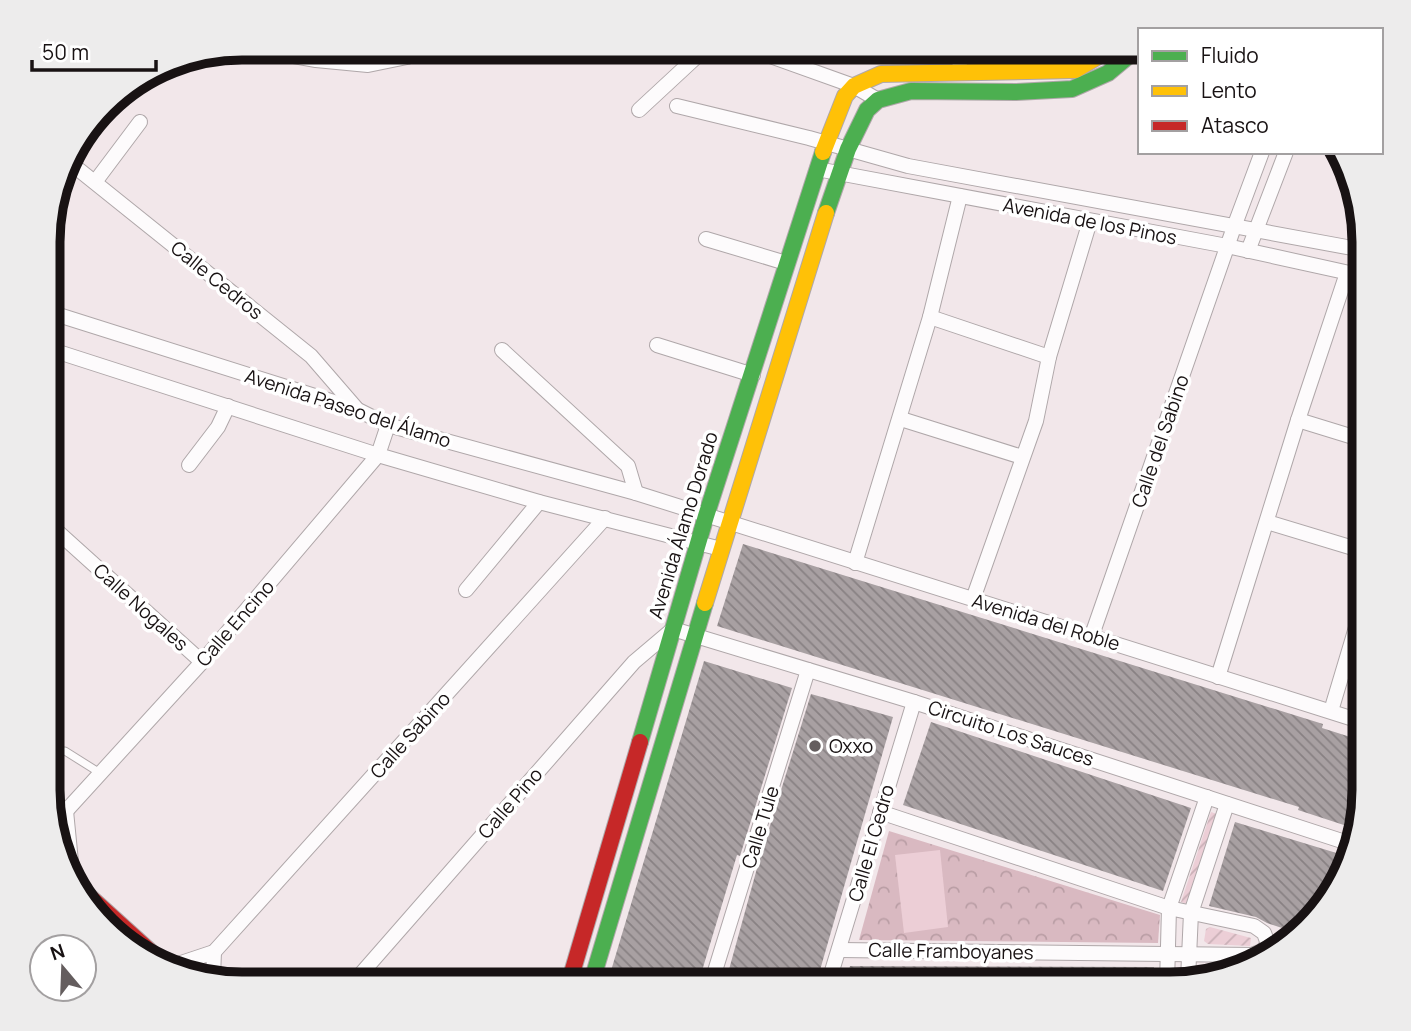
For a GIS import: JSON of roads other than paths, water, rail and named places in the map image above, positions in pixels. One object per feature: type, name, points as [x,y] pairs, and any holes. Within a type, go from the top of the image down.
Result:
[{"type":"street","points":[[316,60],[368,65],[392,60]]},
{"type":"street","points":[[639,110],[693,60]]},
{"type":"street","points":[[781,60],[854,86],[878,100]]},
{"type":"street","points":[[958,73],[960,60]]},
{"type":"street","points":[[854,86],[881,74],[1075,69],[1091,60]]},
{"type":"street","points":[[595,971],[721,549],[838,173],[867,110],[878,100],[911,91],[1016,92],[1072,89],[1108,73],[1126,60]]},
{"type":"street","name":"Avenida Álamo Dorado","points":[[573,971],[706,516],[753,375],[786,263],[825,142],[838,109],[854,86]]},
{"type":"street","name":"Avenida de los Pinos","points":[[677,106],[825,142],[908,166],[1351,248]]},
{"type":"street","points":[[95,182],[140,122]]},
{"type":"street","name":"Calle del Sabino","points":[[1092,635],[1261,154]]},
{"type":"street","points":[[1248,251],[1285,154]]},
{"type":"street","name":"Calle Cedros","points":[[76,167],[311,356],[356,408]]},
{"type":"street","name":"Avenida de los Pinos","points":[[817,169],[1227,246],[1351,273]]},
{"type":"street","points":[[1024,208],[1034,189]]},
{"type":"street","points":[[855,563],[901,419],[960,196]]},
{"type":"street","points":[[973,599],[1036,421],[1049,357],[1090,220]]},
{"type":"street","points":[[706,239],[786,263]]},
{"type":"street","points":[[1218,677],[1347,272]]},
{"type":"street","name":"Avenida Paseo del Álamo","points":[[60,315],[356,408],[388,425],[636,493],[729,523]]},
{"type":"street","points":[[930,317],[1049,357]]},
{"type":"street","points":[[657,345],[753,375]]},
{"type":"street","points":[[502,350],[628,466],[636,493]]},
{"type":"street","name":"Avenida Paseo del Álamo","points":[[60,353],[378,455],[539,502],[721,549]]},
{"type":"street","points":[[189,465],[218,427],[228,406]]},
{"type":"street","points":[[901,419],[1022,457]]},
{"type":"street","points":[[1298,420],[1351,436]]},
{"type":"street","name":"Calle Encino","points":[[66,811],[202,662],[378,455],[388,425]]},
{"type":"street","points":[[466,590],[539,502]]},
{"type":"street","name":"Calle Sabino","points":[[185,962],[214,952],[605,518]]},
{"type":"street","points":[[1267,522],[1351,547]]},
{"type":"street","name":"Avenida del Roble","points":[[729,523],[1351,718]]},
{"type":"street","name":"Calle Nogales","points":[[60,534],[202,662]]},
{"type":"street","name":"Circuito Los Sauces","points":[[673,629],[915,702],[1343,841]]},
{"type":"street","name":"Calle Pino","points":[[363,971],[634,662],[673,629]]},
{"type":"street","points":[[1331,711],[1351,644]]},
{"type":"street","name":"Calle Tule","points":[[715,972],[808,670]]},
{"type":"street","name":"Calle El Cedro","points":[[832,972],[915,702]]},
{"type":"street","points":[[1167,972],[1169,908],[1207,797]]},
{"type":"street","points":[[1188,970],[1191,913],[1227,804]]},
{"type":"street","points":[[61,812],[66,811],[69,849]]},
{"type":"street","name":"Calle Framboyanes","points":[[880,812],[1169,908],[1254,926],[1270,941]]},
{"type":"street","points":[[614,830],[637,836]]},
{"type":"street","name":"Calle Framboyanes","points":[[840,950],[1246,955]]},
{"type":"street","points":[[213,969],[214,952]]},
{"type":"lane","points":[[1072,89],[1075,69]]},
{"type":"lane","points":[[60,752],[65,751],[100,773]]},
{"type":"place","name":"Oxxo","points":[[815,746]]}]
